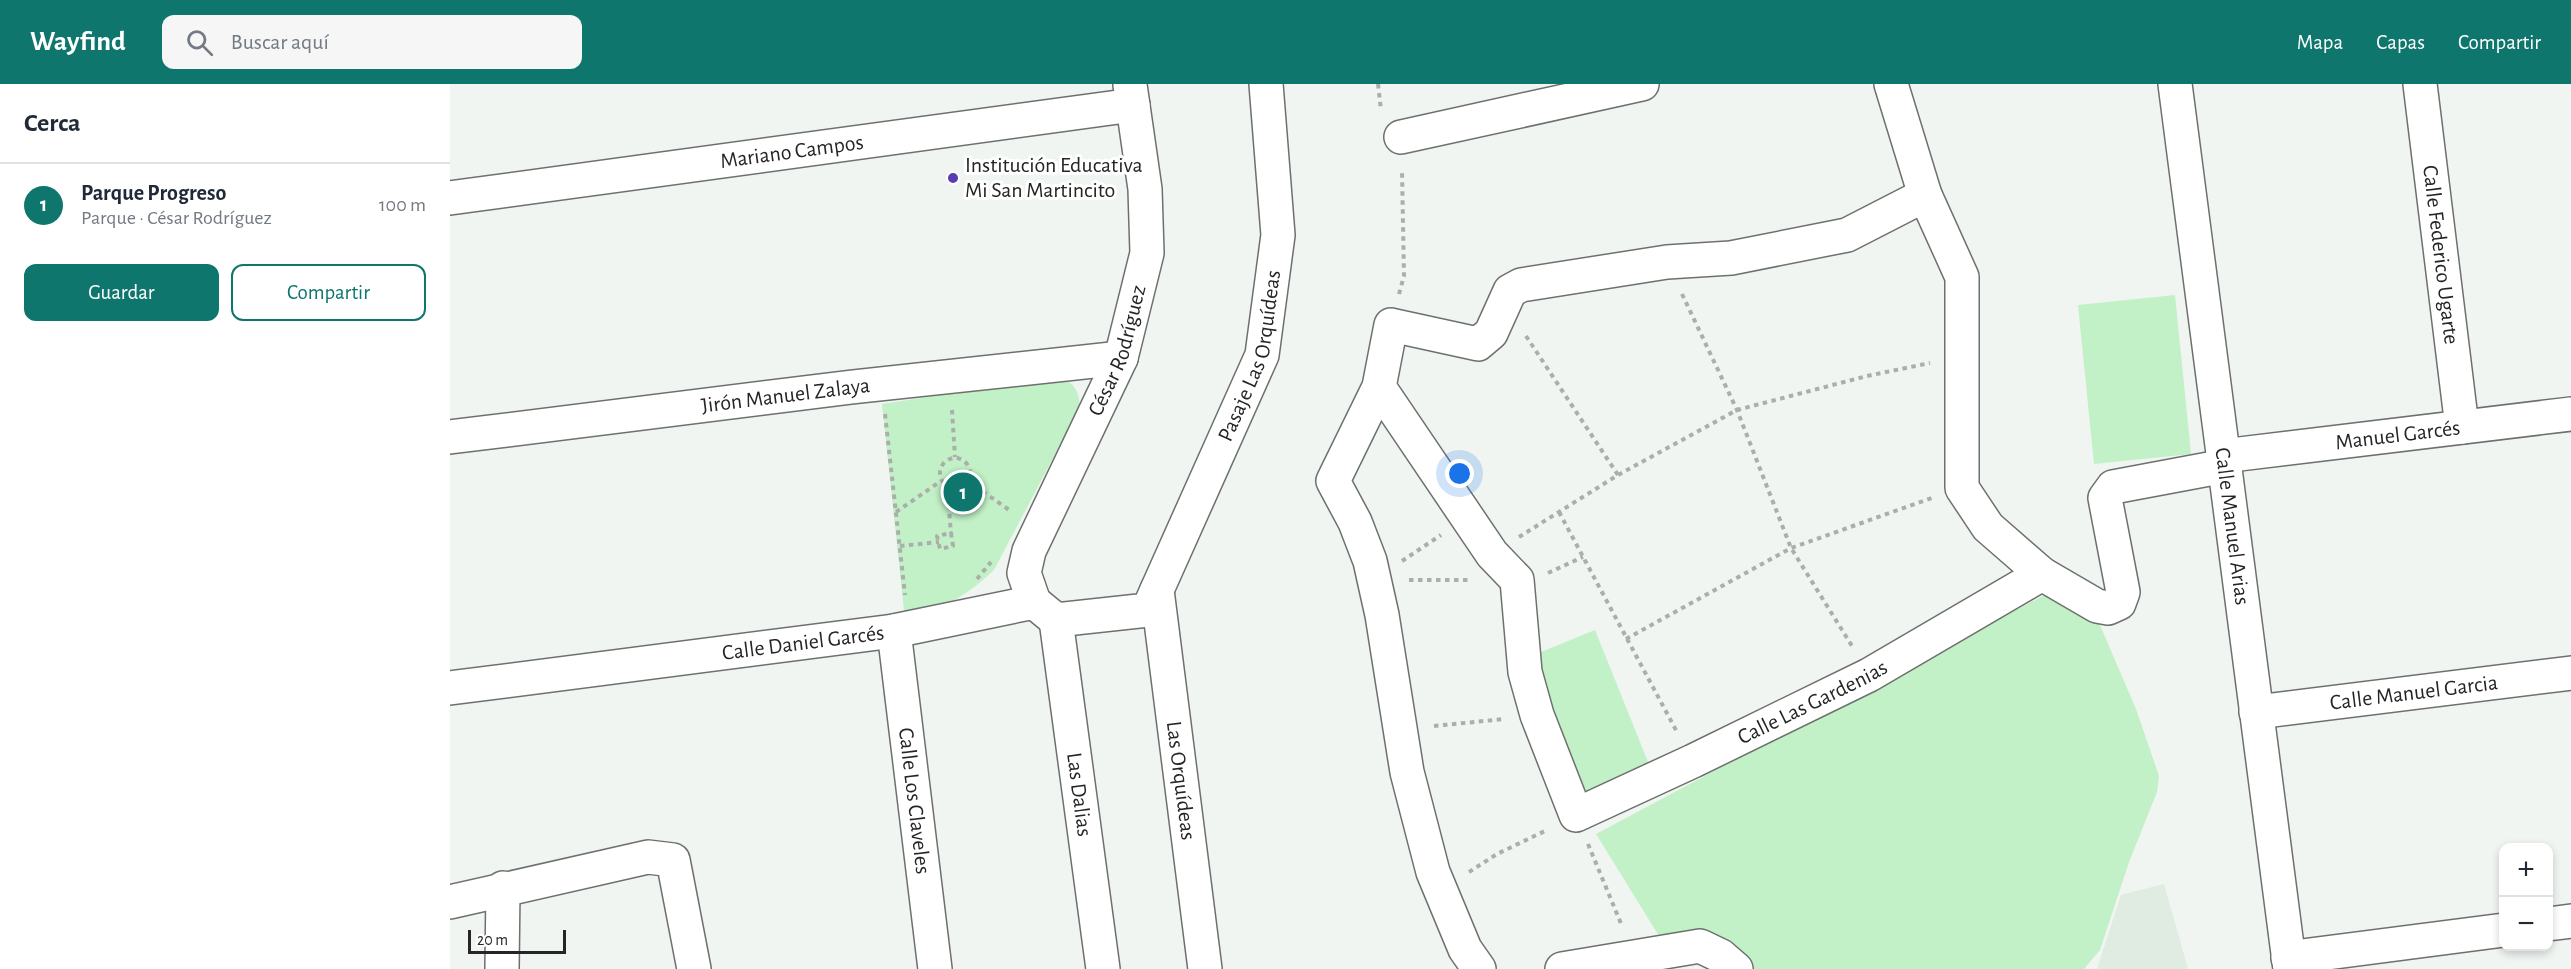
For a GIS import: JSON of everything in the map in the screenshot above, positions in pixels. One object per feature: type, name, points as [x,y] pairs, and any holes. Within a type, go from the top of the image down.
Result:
[{"type":"street","name":"Pasaje Las Orquídeas","points":[[1153,600],[1262,355],[1278,236],[1266,84]]},
{"type":"street","points":[[1401,137],[1642,84]]},
{"type":"street","points":[[1891,84],[1925,195],[1962,277],[1962,488],[1988,527],[2042,574]]},
{"type":"street","name":"Calle Manuel Arias","points":[[2175,84],[2289,963]]},
{"type":"street","name":"Calle Federico Ugarte","points":[[2420,84],[2462,426]]},
{"type":"street","name":"Mariano Campos","points":[[450,198],[1131,94]]},
{"type":"street","name":"César Rodríguez","points":[[1045,611],[1024,573],[1029,551],[1121,358],[1147,253],[1145,189],[1131,94]]},
{"type":"street","points":[[1479,969],[1465,949],[1434,872],[1407,772],[1374,579],[1355,522],[1334,481],[1379,387],[1391,325],[1478,344],[1491,333],[1510,291],[1521,285],[1666,261],[1731,258],[1847,235],[1925,195]]},
{"type":"street","name":"Jirón Manuel Zalaya","points":[[450,437],[882,383],[1121,358]]},
{"type":"street","points":[[1379,387],[1492,554],[1517,580],[1525,672],[1538,715],[1576,815]]},
{"type":"street","name":"Manuel Garcés","points":[[2042,574],[2097,606],[2108,608],[2119,603],[2123,592],[2105,498],[2113,486],[2224,461],[2462,426],[2571,414]]},
{"type":"street","name":"Calle Las Gardenias","points":[[1576,815],[1869,675],[2042,574]]},
{"type":"street","name":"Calle Daniel Garcés","points":[[450,688],[1045,611],[1153,600]]},
{"type":"street","name":"Las Orquídeas","points":[[1153,600],[1205,969]]},
{"type":"street","name":"Las Dalias","points":[[1045,611],[1103,969]]},
{"type":"street","name":"Calle Los Claveles","points":[[901,630],[935,969]]},
{"type":"street","name":"Calle Manuel Garcia","points":[[2256,712],[2571,673]]},
{"type":"street","points":[[450,902],[503,888],[648,857],[673,860],[694,969]]},
{"type":"street","points":[[502,969],[503,888]]},
{"type":"street","points":[[2553,923],[2571,921]]},
{"type":"street","points":[[2289,963],[2499,931]]},
{"type":"street","points":[[1562,969],[1700,946],[1721,956],[1736,969]]},
{"type":"path","points":[[1378,84],[1382,116],[1401,137],[1404,276],[1391,325]]},
{"type":"path","points":[[1666,261],[1737,410],[1791,548],[1869,675]]},
{"type":"path","points":[[1505,304],[1618,476]]},
{"type":"path","points":[[1492,554],[1618,476],[1737,410],[1867,376],[1963,356]]},
{"type":"path","points":[[882,383],[900,546],[901,630]]},
{"type":"path","points":[[952,406],[955,457]]},
{"type":"path","points":[[955,457],[963,459],[969,465],[971,473],[963,487],[955,489],[947,487],[941,481],[939,473],[947,460],[955,457]]},
{"type":"path","points":[[896,512],[941,481]]},
{"type":"path","points":[[968,481],[1018,516]]},
{"type":"path","points":[[947,487],[953,546],[940,549],[938,536],[951,533]]},
{"type":"path","points":[[1626,639],[1791,548],[1962,488]]},
{"type":"path","points":[[1559,512],[1693,761]]},
{"type":"path","points":[[1374,579],[1467,517]]},
{"type":"path","points":[[900,546],[939,542]]},
{"type":"path","points":[[968,586],[996,555]]},
{"type":"path","points":[[1400,730],[1538,715]]},
{"type":"path","points":[[1441,891],[1497,854],[1576,815],[1625,933],[1608,961]]},
{"type":"shaded area","points":[[2164,884],[2188,969],[2097,969],[2121,895]]},
{"type":"green space","points":[[2175,295],[2191,454],[2094,464],[2078,305]]},
{"type":"green space","points":[[1057,377],[1074,387],[1080,407],[994,570],[953,601],[905,620],[882,404]]},
{"type":"green space","points":[[2052,591],[2091,613],[2100,625],[2136,709],[2159,776],[2157,792],[2129,862],[2100,950],[2084,969],[1737,969],[1708,938],[1659,936],[1596,834]]},
{"type":"green space","points":[[1595,630],[1650,767],[1579,795],[1524,659]]},
{"type":"place","name":"Institución Educativa Mi San Martincito","points":[[953,178]]},
{"type":"place","name":"Parque Progreso","points":[[963,492]]}]
